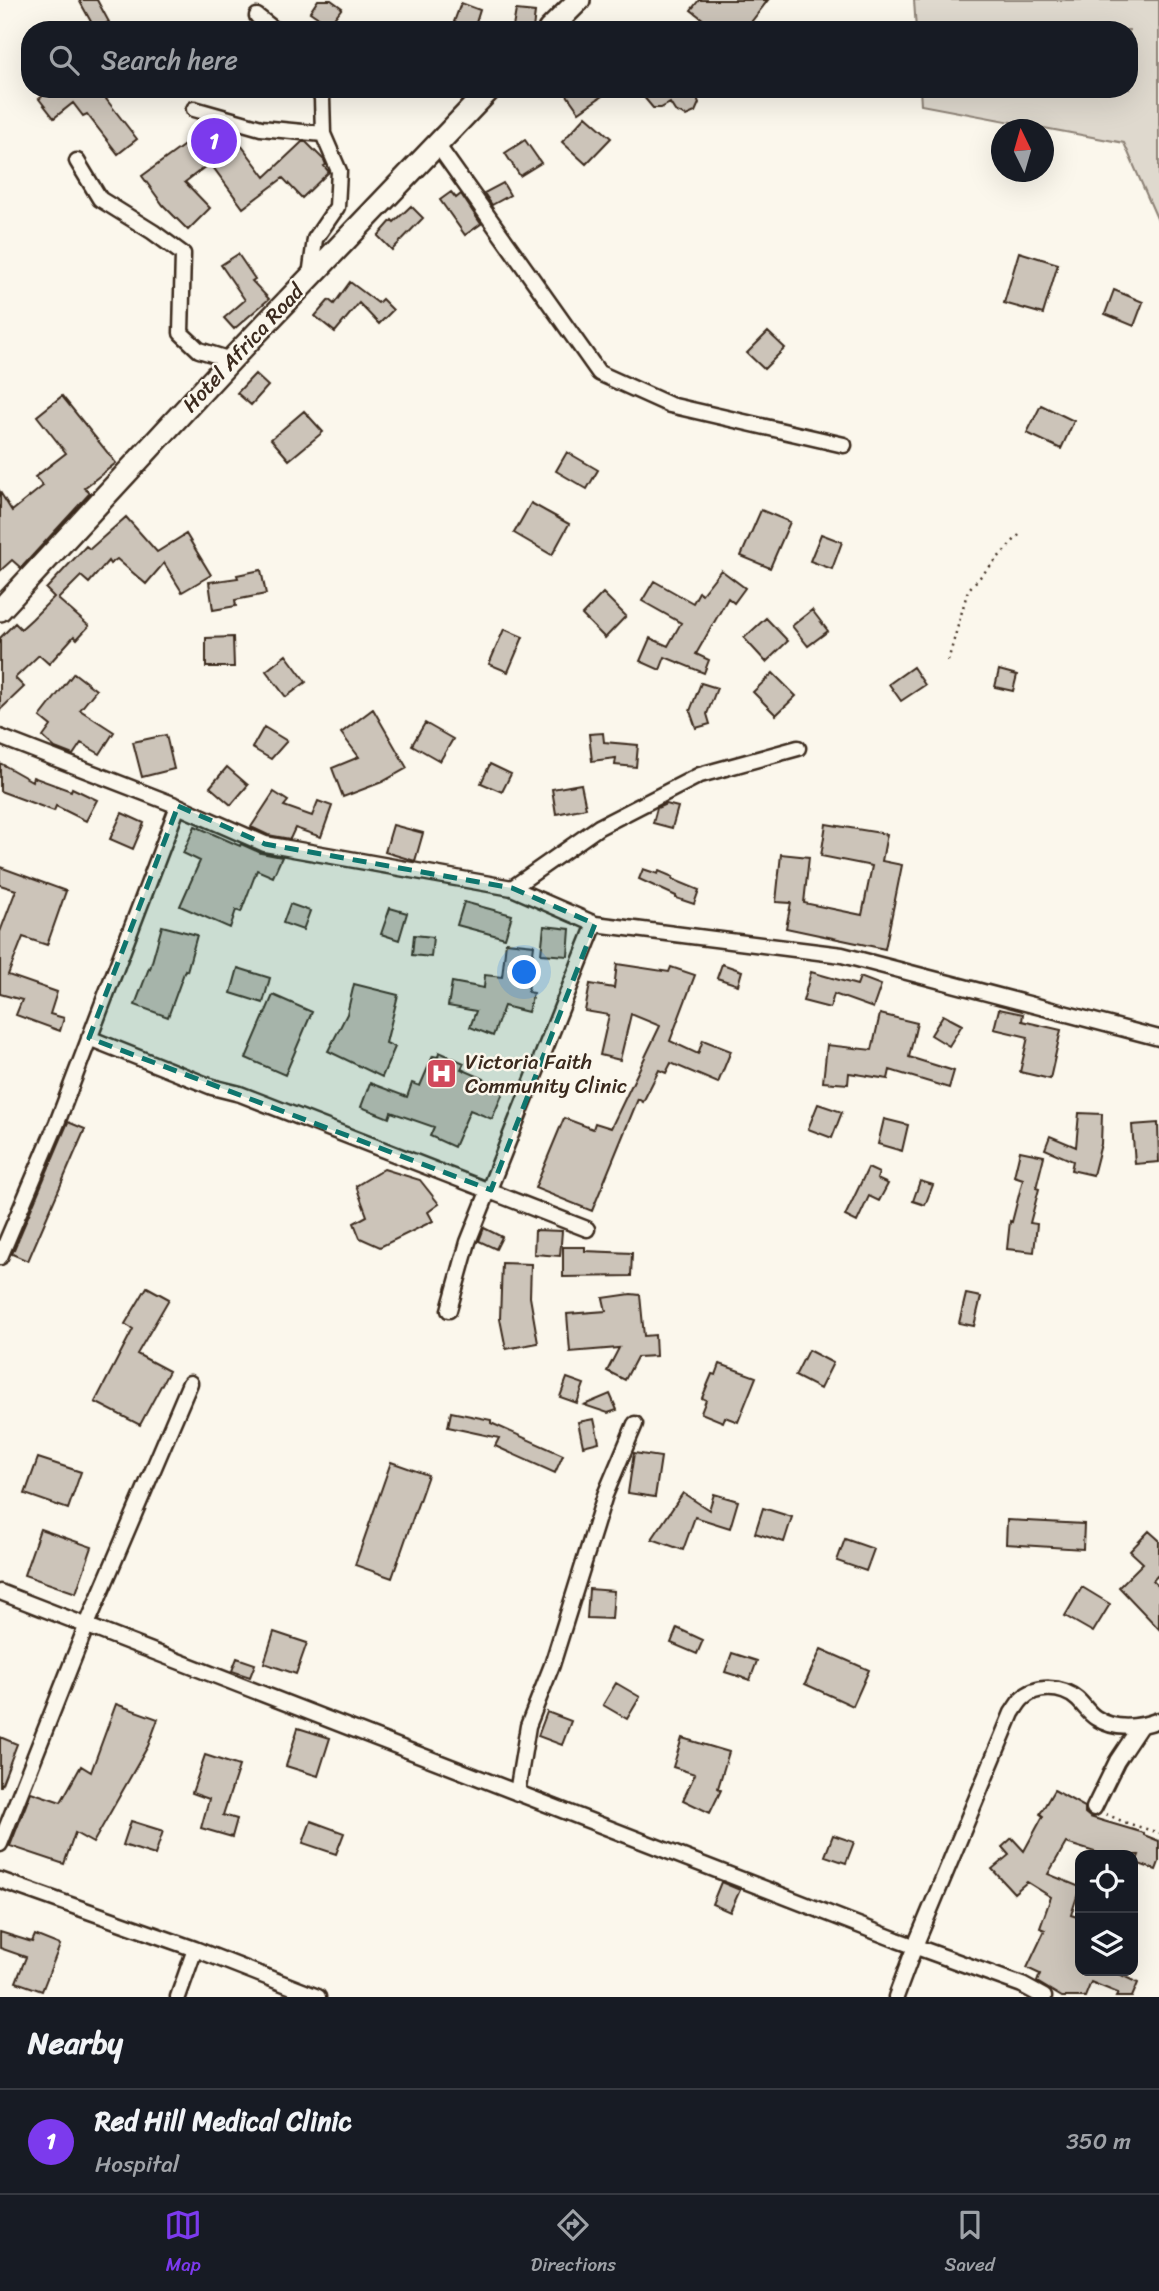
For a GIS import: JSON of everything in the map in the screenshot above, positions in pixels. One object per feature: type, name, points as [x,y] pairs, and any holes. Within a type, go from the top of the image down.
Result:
[{"type":"street","points":[[558,21],[579,0]]},
{"type":"street","points":[[257,16],[263,21]]},
{"type":"street","points":[[310,276],[315,239],[337,207],[339,171],[323,134],[322,98]]},
{"type":"street","name":"Hotel Africa Road","points":[[0,610],[231,360],[481,98]]},
{"type":"street","points":[[194,109],[261,128],[323,134]]},
{"type":"street","points":[[436,143],[599,373],[670,405],[845,445]]},
{"type":"street","points":[[77,161],[100,199],[183,254],[181,333],[199,350],[231,360]]},
{"type":"street","points":[[0,737],[177,806],[265,844],[512,888],[595,924],[842,955],[1159,1038]]},
{"type":"street","points":[[512,888],[599,827],[701,775],[798,748]]},
{"type":"street","points":[[0,1257],[57,1123],[177,806]]},
{"type":"street","points":[[449,1310],[468,1242],[595,924]]},
{"type":"street","points":[[89,1038],[587,1228]]},
{"type":"street","points":[[0,1844],[86,1627],[190,1383]]},
{"type":"street","points":[[517,1793],[528,1726],[552,1665],[605,1495],[635,1424]]},
{"type":"street","points":[[0,1592],[1022,1985],[1044,1997]]},
{"type":"street","points":[[896,1997],[1012,1713],[1023,1698],[1038,1690],[1055,1689],[1075,1697],[1096,1718],[1116,1726],[1139,1728],[1159,1720]]},
{"type":"street","points":[[1094,1808],[1117,1761],[1139,1728]]},
{"type":"street","points":[[0,1880],[318,1997]]},
{"type":"street","points":[[178,1997],[195,1950]]},
{"type":"path","points":[[948,661],[968,590],[1019,535]]},
{"type":"path","points":[[1094,1808],[1124,1822],[1159,1833]]},
{"type":"highlighted area","points":[[178,806],[265,844],[512,888],[595,924],[491,1190],[89,1038]]},
{"type":"shaded area","points":[[914,0],[1159,0],[1159,223],[1124,143],[1054,130],[1054,119],[996,119],[921,105],[921,98],[1138,98],[1138,21],[915,21]]},
{"type":"building","points":[[79,0],[97,0],[108,21],[91,21]]},
{"type":"building","points":[[318,0],[331,0],[342,8],[332,21],[323,21],[310,12]]},
{"type":"building","points":[[699,0],[768,0],[752,21],[705,21],[691,10]]},
{"type":"building","points":[[461,3],[480,10],[477,21],[454,21]]},
{"type":"building","points":[[516,10],[535,12],[534,21],[514,21]]},
{"type":"building","points":[[107,98],[137,139],[118,154],[87,114],[83,116],[73,103],[54,118],[39,99]]},
{"type":"building","points":[[569,98],[599,98],[579,112]]},
{"type":"building","points":[[645,98],[697,98],[699,103],[695,112],[686,116],[675,111],[670,103],[661,108],[653,108]]},
{"type":"building","points":[[586,116],[611,138],[586,164],[562,142]]},
{"type":"building","points":[[213,124],[229,129],[265,177],[302,142],[306,142],[324,160],[324,166],[329,172],[302,198],[283,178],[243,208],[210,163],[185,182],[210,208],[188,230],[163,205],[142,176]]},
{"type":"building","points":[[525,140],[541,163],[520,176],[505,153]]},
{"type":"building","points":[[503,183],[510,195],[492,205],[484,193]]},
{"type":"building","points":[[451,192],[456,198],[461,194],[481,224],[465,235],[440,200]]},
{"type":"building","points":[[411,206],[423,218],[392,250],[378,236],[392,220],[394,222]]},
{"type":"building","points":[[1019,252],[1058,264],[1043,314],[1004,303]]},
{"type":"building","points":[[238,254],[255,279],[252,281],[269,299],[234,329],[224,318],[245,300],[221,265]]},
{"type":"building","points":[[350,282],[378,303],[382,299],[393,310],[379,324],[359,303],[335,332],[315,316],[329,300],[334,304]]},
{"type":"building","points":[[1114,290],[1143,302],[1134,326],[1105,314]]},
{"type":"building","points":[[768,332],[785,348],[764,369],[747,353]]},
{"type":"building","points":[[255,374],[268,386],[251,405],[237,393]]},
{"type":"building","points":[[62,396],[116,463],[84,488],[90,493],[21,568],[12,560],[0,571],[0,492],[12,511],[43,486],[35,477],[66,453],[37,416]]},
{"type":"building","points":[[1041,405],[1074,421],[1061,449],[1027,433]]},
{"type":"building","points":[[304,411],[323,432],[289,460],[271,439]]},
{"type":"building","points":[[567,452],[598,470],[587,489],[556,471]]},
{"type":"building","points":[[531,503],[569,524],[552,555],[514,533]]},
{"type":"building","points":[[761,510],[790,522],[770,568],[741,556]]},
{"type":"building","points":[[126,517],[157,552],[186,534],[211,575],[182,592],[164,563],[146,584],[117,559],[110,564],[108,561],[89,583],[81,576],[58,599],[89,626],[77,639],[74,636],[49,664],[39,655],[15,678],[24,687],[0,710],[0,638],[15,623],[21,629],[32,619],[54,597],[46,589],[86,546],[90,549]]},
{"type":"building","points":[[821,534],[842,542],[832,569],[810,561]]},
{"type":"building","points":[[261,570],[266,594],[235,600],[236,606],[213,610],[209,582],[238,578],[237,575]]},
{"type":"building","points":[[721,570],[745,588],[734,603],[728,598],[696,654],[709,660],[704,673],[665,657],[660,670],[640,661],[650,638],[668,646],[681,623],[642,601],[654,581],[693,603],[699,592],[702,594]]},
{"type":"building","points":[[603,593],[626,616],[605,638],[582,615]]},
{"type":"building","points":[[812,610],[828,631],[808,646],[792,626]]},
{"type":"building","points":[[766,618],[788,641],[766,662],[744,638]]},
{"type":"building","points":[[504,629],[523,637],[508,672],[489,664]]},
{"type":"building","points":[[233,637],[234,667],[206,667],[206,638]]},
{"type":"building","points":[[286,655],[306,682],[286,697],[266,671]]},
{"type":"building","points":[[913,667],[925,685],[901,701],[889,684]]},
{"type":"building","points":[[999,670],[1017,675],[1013,691],[995,687]]},
{"type":"building","points":[[74,673],[96,690],[80,710],[114,732],[100,754],[81,743],[73,755],[55,748],[43,737],[51,726],[40,717]]},
{"type":"building","points":[[773,673],[796,696],[776,715],[753,692]]},
{"type":"building","points":[[701,683],[717,688],[707,714],[710,724],[696,728],[690,711]]},
{"type":"building","points":[[373,709],[407,768],[382,782],[343,797],[332,768],[359,757],[341,733]]},
{"type":"building","points":[[425,723],[453,739],[440,761],[412,745]]},
{"type":"building","points":[[264,727],[287,741],[271,759],[252,748]]},
{"type":"building","points":[[603,733],[604,742],[638,745],[636,767],[615,765],[616,758],[592,761],[589,734]]},
{"type":"building","points":[[166,735],[174,769],[142,777],[133,742]]},
{"type":"building","points":[[0,763],[32,781],[33,777],[71,791],[72,788],[97,800],[86,821],[56,806],[54,811],[0,791]]},
{"type":"building","points":[[490,764],[511,774],[502,792],[481,783]]},
{"type":"building","points":[[227,767],[248,785],[231,805],[210,787]]},
{"type":"building","points":[[581,784],[586,808],[556,814],[552,789]]},
{"type":"building","points":[[274,792],[288,801],[284,806],[312,816],[318,801],[332,806],[321,837],[295,828],[290,839],[268,835],[251,827]]},
{"type":"building","points":[[666,804],[678,807],[672,828],[653,823],[657,808]]},
{"type":"building","points":[[122,813],[144,823],[133,849],[110,839]]},
{"type":"building","points":[[826,824],[887,834],[882,861],[902,865],[885,949],[786,928],[791,903],[776,902],[781,854],[809,857],[804,903],[862,915],[872,866],[821,856]]},
{"type":"building","points":[[393,825],[423,833],[415,861],[385,852]]},
{"type":"building","points":[[195,826],[240,846],[241,844],[261,853],[282,857],[273,877],[257,870],[241,912],[236,910],[230,928],[180,906],[200,861],[183,853]]},
{"type":"building","points":[[0,867],[66,891],[47,945],[23,937],[8,975],[57,992],[50,1014],[64,1018],[60,1031],[16,1015],[22,1000],[0,994],[0,932],[16,890],[0,885]]},
{"type":"building","points":[[643,869],[658,874],[659,871],[699,890],[694,904],[639,879]]},
{"type":"building","points":[[464,902],[512,915],[505,938],[457,925]]},
{"type":"building","points":[[290,904],[310,911],[303,930],[283,923]]},
{"type":"building","points":[[390,908],[407,913],[399,940],[381,934]]},
{"type":"building","points":[[162,926],[197,935],[187,971],[185,970],[168,1017],[135,1005],[150,969]]},
{"type":"building","points":[[544,926],[570,929],[568,956],[541,954]]},
{"type":"building","points":[[414,935],[433,937],[431,957],[412,955]]},
{"type":"building","points":[[506,942],[534,945],[528,992],[533,993],[528,1012],[504,1006],[493,1036],[470,1027],[476,1011],[448,1006],[452,982],[484,988],[485,975],[502,977]]},
{"type":"building","points":[[617,964],[669,972],[671,967],[695,975],[670,1041],[698,1054],[703,1040],[731,1051],[718,1083],[671,1063],[666,1073],[659,1070],[643,1102],[638,1099],[592,1211],[535,1188],[564,1118],[593,1129],[595,1123],[611,1128],[660,1026],[631,1014],[620,1060],[600,1055],[609,1015],[585,1011],[590,984],[614,988]]},
{"type":"building","points":[[722,964],[742,971],[738,985],[717,978]]},
{"type":"building","points":[[238,968],[270,978],[263,1003],[231,993]]},
{"type":"building","points":[[811,972],[857,985],[860,977],[881,985],[873,1008],[834,994],[830,1008],[803,1001]]},
{"type":"building","points":[[354,984],[398,995],[386,1043],[395,1047],[382,1077],[328,1051],[347,1014]]},
{"type":"building","points":[[273,995],[312,1012],[285,1075],[246,1058]]},
{"type":"building","points":[[999,1009],[1023,1014],[1022,1021],[1061,1030],[1050,1079],[1020,1072],[1028,1037],[994,1029]]},
{"type":"building","points":[[880,1014],[917,1023],[909,1057],[954,1071],[949,1088],[890,1070],[888,1079],[849,1073],[848,1084],[823,1082],[827,1045],[872,1050]]},
{"type":"building","points":[[943,1015],[962,1025],[949,1046],[931,1035]]},
{"type":"building","points":[[439,1052],[464,1063],[461,1069],[505,1088],[492,1119],[470,1110],[454,1147],[430,1136],[434,1127],[391,1112],[389,1118],[361,1107],[370,1083],[407,1097],[412,1083],[420,1086],[433,1056],[438,1057]]},
{"type":"building","points":[[818,1104],[842,1112],[832,1138],[808,1129]]},
{"type":"building","points":[[1079,1113],[1102,1114],[1101,1144],[1093,1175],[1071,1170],[1073,1161],[1045,1149],[1050,1136],[1076,1147]]},
{"type":"building","points":[[884,1119],[908,1125],[902,1151],[878,1144]]},
{"type":"building","points":[[68,1122],[85,1129],[28,1261],[12,1254]]},
{"type":"building","points":[[1158,1123],[1159,1162],[1135,1164],[1132,1125]]},
{"type":"building","points":[[1020,1151],[1044,1156],[1030,1223],[1037,1224],[1034,1252],[1007,1249],[1010,1221],[1012,1222],[1023,1179],[1014,1176]]},
{"type":"building","points":[[868,1168],[879,1173],[877,1179],[888,1184],[879,1201],[869,1196],[857,1222],[845,1216]]},
{"type":"building","points":[[384,1169],[420,1180],[439,1204],[428,1212],[433,1221],[380,1247],[360,1238],[354,1223],[367,1216],[356,1186]]},
{"type":"building","points":[[920,1181],[933,1185],[925,1205],[913,1201]]},
{"type":"building","points":[[484,1228],[502,1237],[496,1249],[479,1241]]},
{"type":"building","points":[[535,1230],[562,1231],[560,1256],[534,1254]]},
{"type":"building","points":[[563,1247],[632,1253],[631,1276],[563,1277]]},
{"type":"building","points":[[502,1263],[531,1264],[530,1297],[538,1343],[506,1349],[500,1319]]},
{"type":"building","points":[[147,1287],[169,1299],[137,1354],[169,1371],[140,1425],[95,1402],[133,1329],[125,1324]]},
{"type":"building","points":[[966,1294],[981,1297],[974,1326],[959,1323]]},
{"type":"building","points":[[640,1295],[644,1336],[655,1335],[656,1356],[637,1357],[625,1380],[607,1371],[619,1348],[570,1352],[567,1314],[606,1311],[603,1298]]},
{"type":"building","points":[[808,1350],[833,1363],[820,1389],[795,1376]]},
{"type":"building","points":[[720,1364],[756,1377],[738,1422],[725,1417],[723,1422],[701,1413],[706,1400],[702,1398],[712,1374],[716,1375]]},
{"type":"building","points":[[567,1378],[584,1384],[577,1403],[560,1397]]},
{"type":"building","points":[[610,1394],[617,1410],[608,1413],[584,1405]]},
{"type":"building","points":[[451,1412],[491,1420],[491,1423],[563,1455],[555,1473],[495,1446],[499,1438],[448,1427]]},
{"type":"building","points":[[594,1419],[599,1442],[583,1446],[578,1422]]},
{"type":"building","points":[[634,1453],[661,1457],[655,1497],[628,1493]]},
{"type":"building","points":[[38,1458],[81,1472],[68,1509],[25,1494]]},
{"type":"building","points":[[391,1462],[428,1475],[392,1578],[355,1565]]},
{"type":"building","points":[[683,1493],[709,1510],[714,1494],[738,1501],[730,1528],[695,1517],[683,1550],[652,1539]]},
{"type":"building","points":[[763,1508],[792,1517],[784,1542],[755,1533]]},
{"type":"building","points":[[1007,1520],[1084,1524],[1083,1549],[1006,1544]]},
{"type":"building","points":[[40,1529],[92,1547],[76,1593],[24,1575]]},
{"type":"building","points":[[1149,1531],[1159,1540],[1159,1578],[1157,1576],[1153,1581],[1159,1587],[1159,1629],[1119,1587],[1143,1563],[1130,1551]]},
{"type":"building","points":[[845,1539],[874,1549],[866,1571],[837,1561]]},
{"type":"building","points":[[1082,1587],[1110,1604],[1093,1632],[1065,1616]]},
{"type":"building","points":[[589,1589],[614,1591],[612,1619],[587,1618]]},
{"type":"building","points":[[677,1628],[703,1640],[697,1654],[671,1643]]},
{"type":"building","points":[[274,1632],[307,1643],[296,1674],[264,1663]]},
{"type":"building","points":[[821,1649],[869,1670],[853,1706],[805,1684]]},
{"type":"building","points":[[732,1653],[757,1661],[750,1680],[725,1672]]},
{"type":"building","points":[[237,1658],[255,1664],[250,1677],[232,1671]]},
{"type":"building","points":[[616,1683],[640,1697],[627,1719],[603,1705]]},
{"type":"building","points":[[116,1704],[158,1719],[148,1746],[93,1843],[75,1833],[64,1864],[10,1846],[31,1792],[61,1802],[81,1766],[91,1772]]},
{"type":"building","points":[[547,1712],[571,1721],[562,1745],[538,1736]]},
{"type":"building","points":[[298,1728],[330,1738],[318,1776],[286,1766]]},
{"type":"building","points":[[0,1737],[17,1744],[1,1786],[0,1786]]},
{"type":"building","points":[[682,1738],[729,1752],[718,1788],[721,1790],[710,1813],[683,1800],[695,1774],[673,1767]]},
{"type":"building","points":[[205,1755],[239,1766],[223,1815],[237,1819],[232,1837],[201,1828],[209,1799],[192,1793]]},
{"type":"building","points":[[1054,1790],[1085,1807],[1085,1813],[1090,1817],[1144,1833],[1159,1841],[1159,1862],[1156,1870],[1138,1864],[1138,1850],[1088,1850],[1066,1843],[1048,1874],[1075,1885],[1075,1903],[1071,1915],[1075,1916],[1075,1976],[1123,1976],[1138,1983],[1132,1997],[1116,1997],[1118,1993],[1091,1982],[1085,1997],[1062,1997],[1037,1982],[1040,1974],[1027,1968],[1045,1930],[1040,1928],[1051,1897],[1027,1882],[1014,1893],[992,1869],[1009,1855],[1002,1847],[1012,1838],[1024,1851],[1043,1816],[1040,1814]]},
{"type":"building","points":[[131,1821],[163,1831],[155,1855],[123,1845]]},
{"type":"building","points":[[311,1821],[344,1833],[336,1854],[303,1843]]},
{"type":"building","points":[[833,1835],[854,1842],[846,1863],[825,1856]]},
{"type":"building","points":[[721,1882],[740,1890],[730,1912],[712,1904]]},
{"type":"building","points":[[0,1932],[32,1942],[35,1935],[60,1945],[42,1991],[16,1982],[26,1957],[0,1948]]},
{"type":"place","name":"Red Hill Medical Clinic","points":[[214,141]]},
{"type":"place","name":"Victoria Faith Community Clinic","points":[[442,1074]]}]
